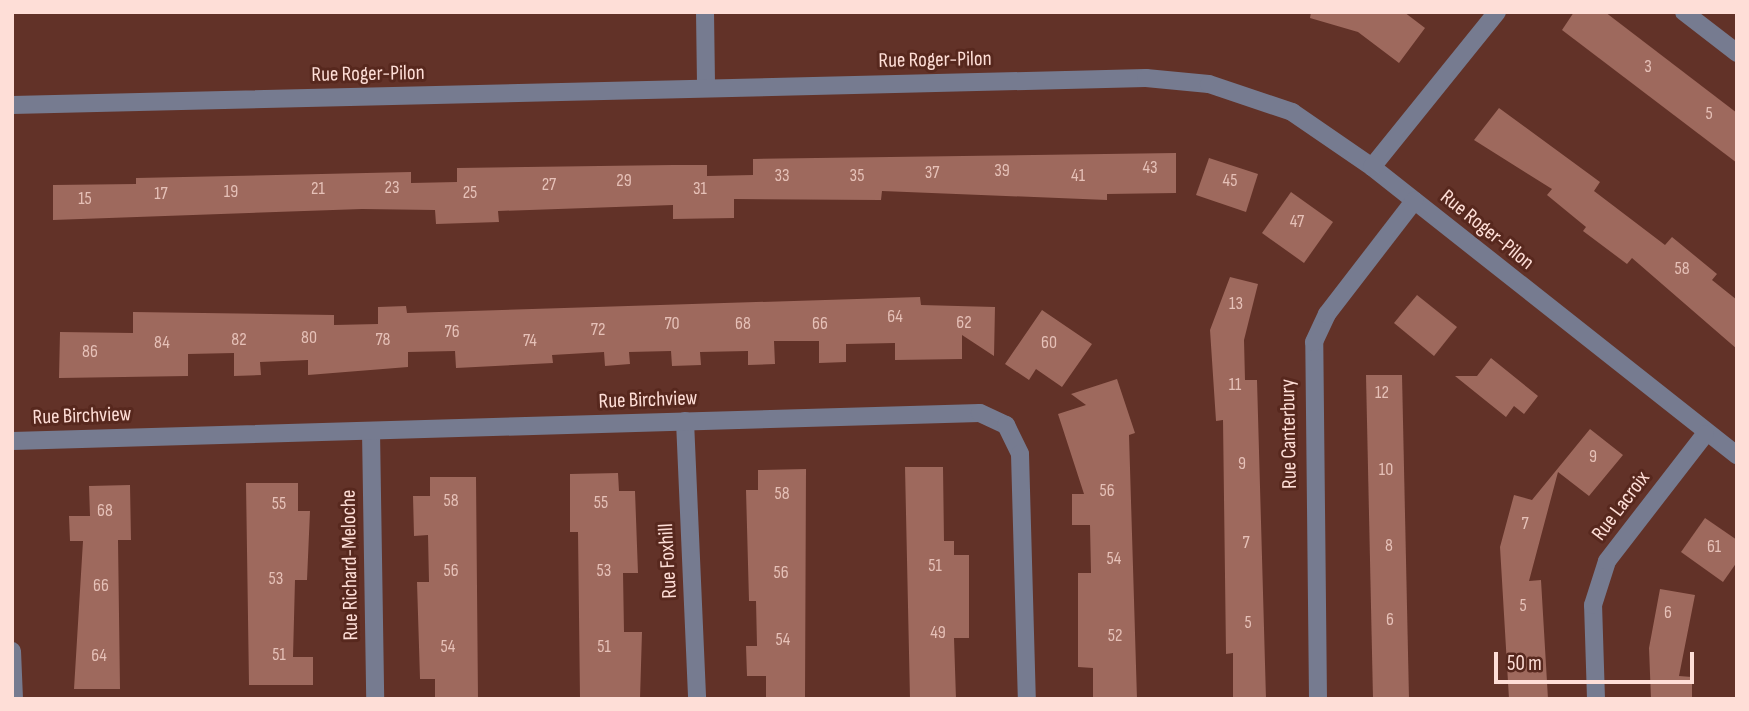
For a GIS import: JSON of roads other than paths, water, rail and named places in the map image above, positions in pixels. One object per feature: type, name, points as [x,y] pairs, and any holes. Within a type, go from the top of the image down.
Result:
[{"type":"street","points":[[705,12],[706,88]]},
{"type":"street","points":[[1372,167],[1497,12]]},
{"type":"street","points":[[1684,12],[1737,53]]},
{"type":"street","name":"Rue Roger-Pilon","points":[[12,105],[1146,78],[1209,84],[1292,112],[1372,167],[1705,434],[1737,455]]},
{"type":"street","name":"Rue Canterbury","points":[[1318,699],[1314,342],[1327,314],[1414,201]]},
{"type":"street","name":"Rue Birchview","points":[[12,441],[980,413],[1006,425],[1020,454],[1027,699]]},
{"type":"street","name":"Rue Foxhill","points":[[685,421],[697,699]]},
{"type":"street","name":"Rue Richard-Meloche","points":[[371,431],[374,699]]},
{"type":"street","name":"Rue Lacroix","points":[[1596,699],[1593,605],[1607,561],[1705,434]]},
{"type":"street","points":[[12,651],[14,699]]}]
